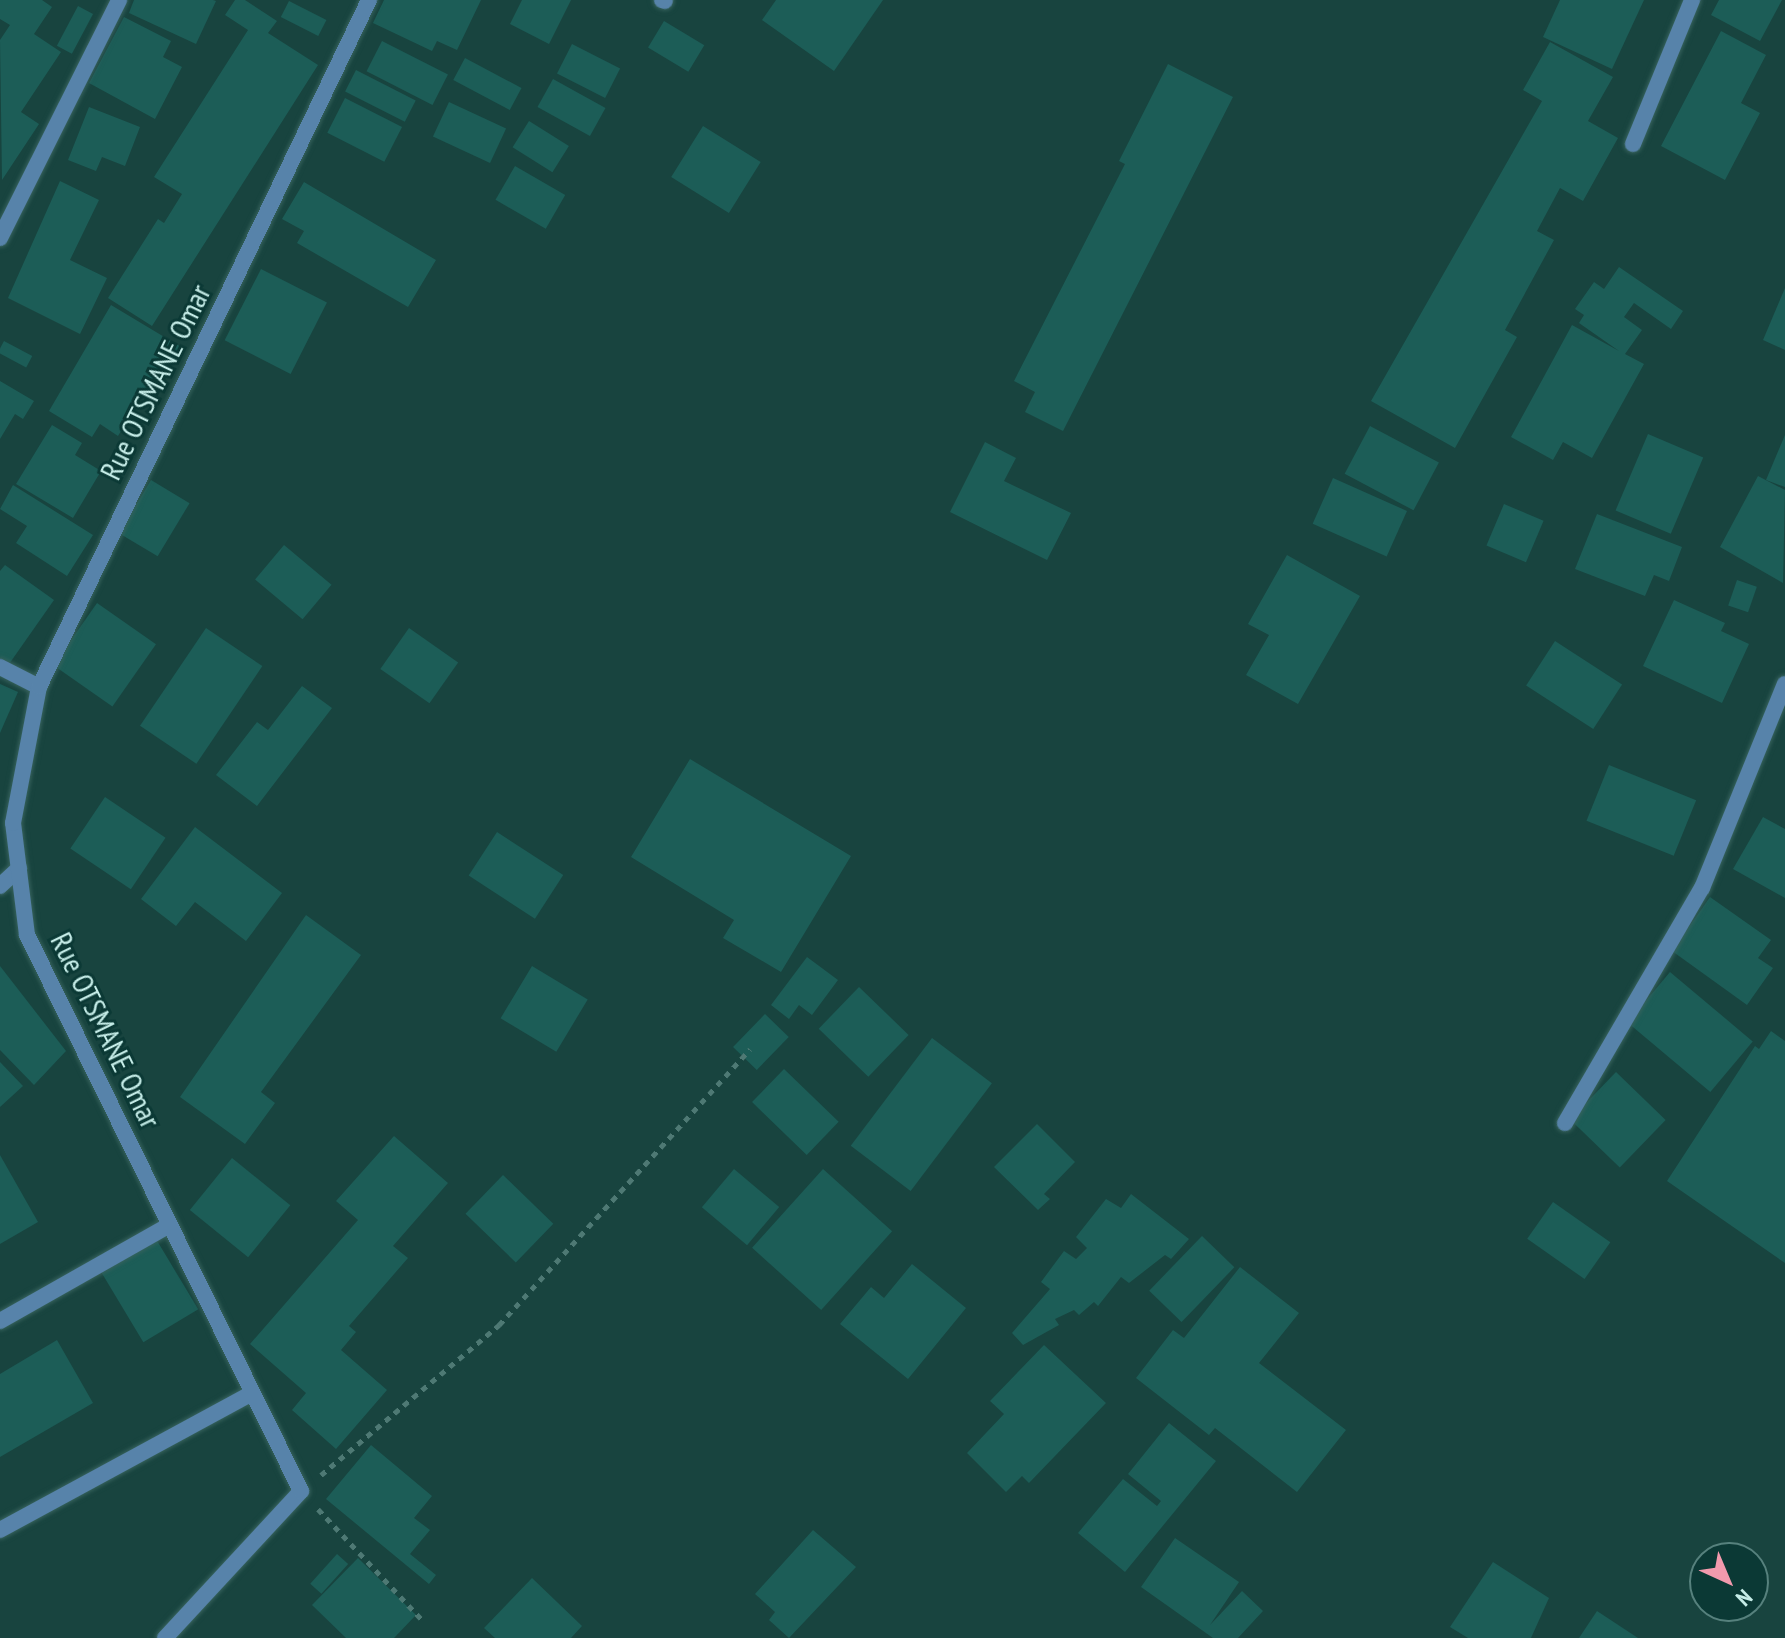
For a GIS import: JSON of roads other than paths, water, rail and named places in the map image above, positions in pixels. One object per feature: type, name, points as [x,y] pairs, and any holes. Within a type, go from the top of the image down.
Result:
[{"type":"street","points":[[0,238],[119,0]]},
{"type":"street","name":"Rue OTSMANE Omar","points":[[165,1638],[301,1491],[27,935],[13,823],[39,687],[369,0]]},
{"type":"street","points":[[1633,144],[1692,0]]},
{"type":"street","points":[[0,667],[39,687]]},
{"type":"street","points":[[1565,1123],[1702,888],[1785,684]]},
{"type":"street","points":[[0,886],[19,868]]},
{"type":"street","points":[[0,1321],[170,1225]]},
{"type":"street","points":[[0,1530],[252,1393]]}]
